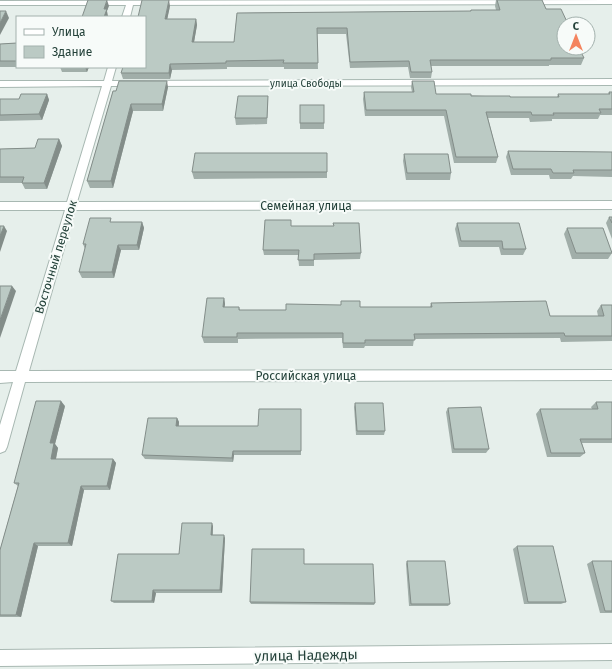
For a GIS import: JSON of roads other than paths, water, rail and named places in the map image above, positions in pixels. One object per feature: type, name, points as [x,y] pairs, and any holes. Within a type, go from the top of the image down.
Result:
[{"type":"street","points":[[126,16],[130,2]]},
{"type":"street","points":[[0,3],[612,2]]},
{"type":"street","name":"Восточный переулок","points":[[0,447],[112,68]]},
{"type":"street","name":"улица Свободы","points":[[0,84],[612,82]]},
{"type":"street","name":"Семейная улица","points":[[0,206],[612,205]]},
{"type":"street","name":"Российская улица","points":[[0,377],[612,375]]},
{"type":"street","name":"улица Надежды","points":[[0,658],[612,652]]}]
